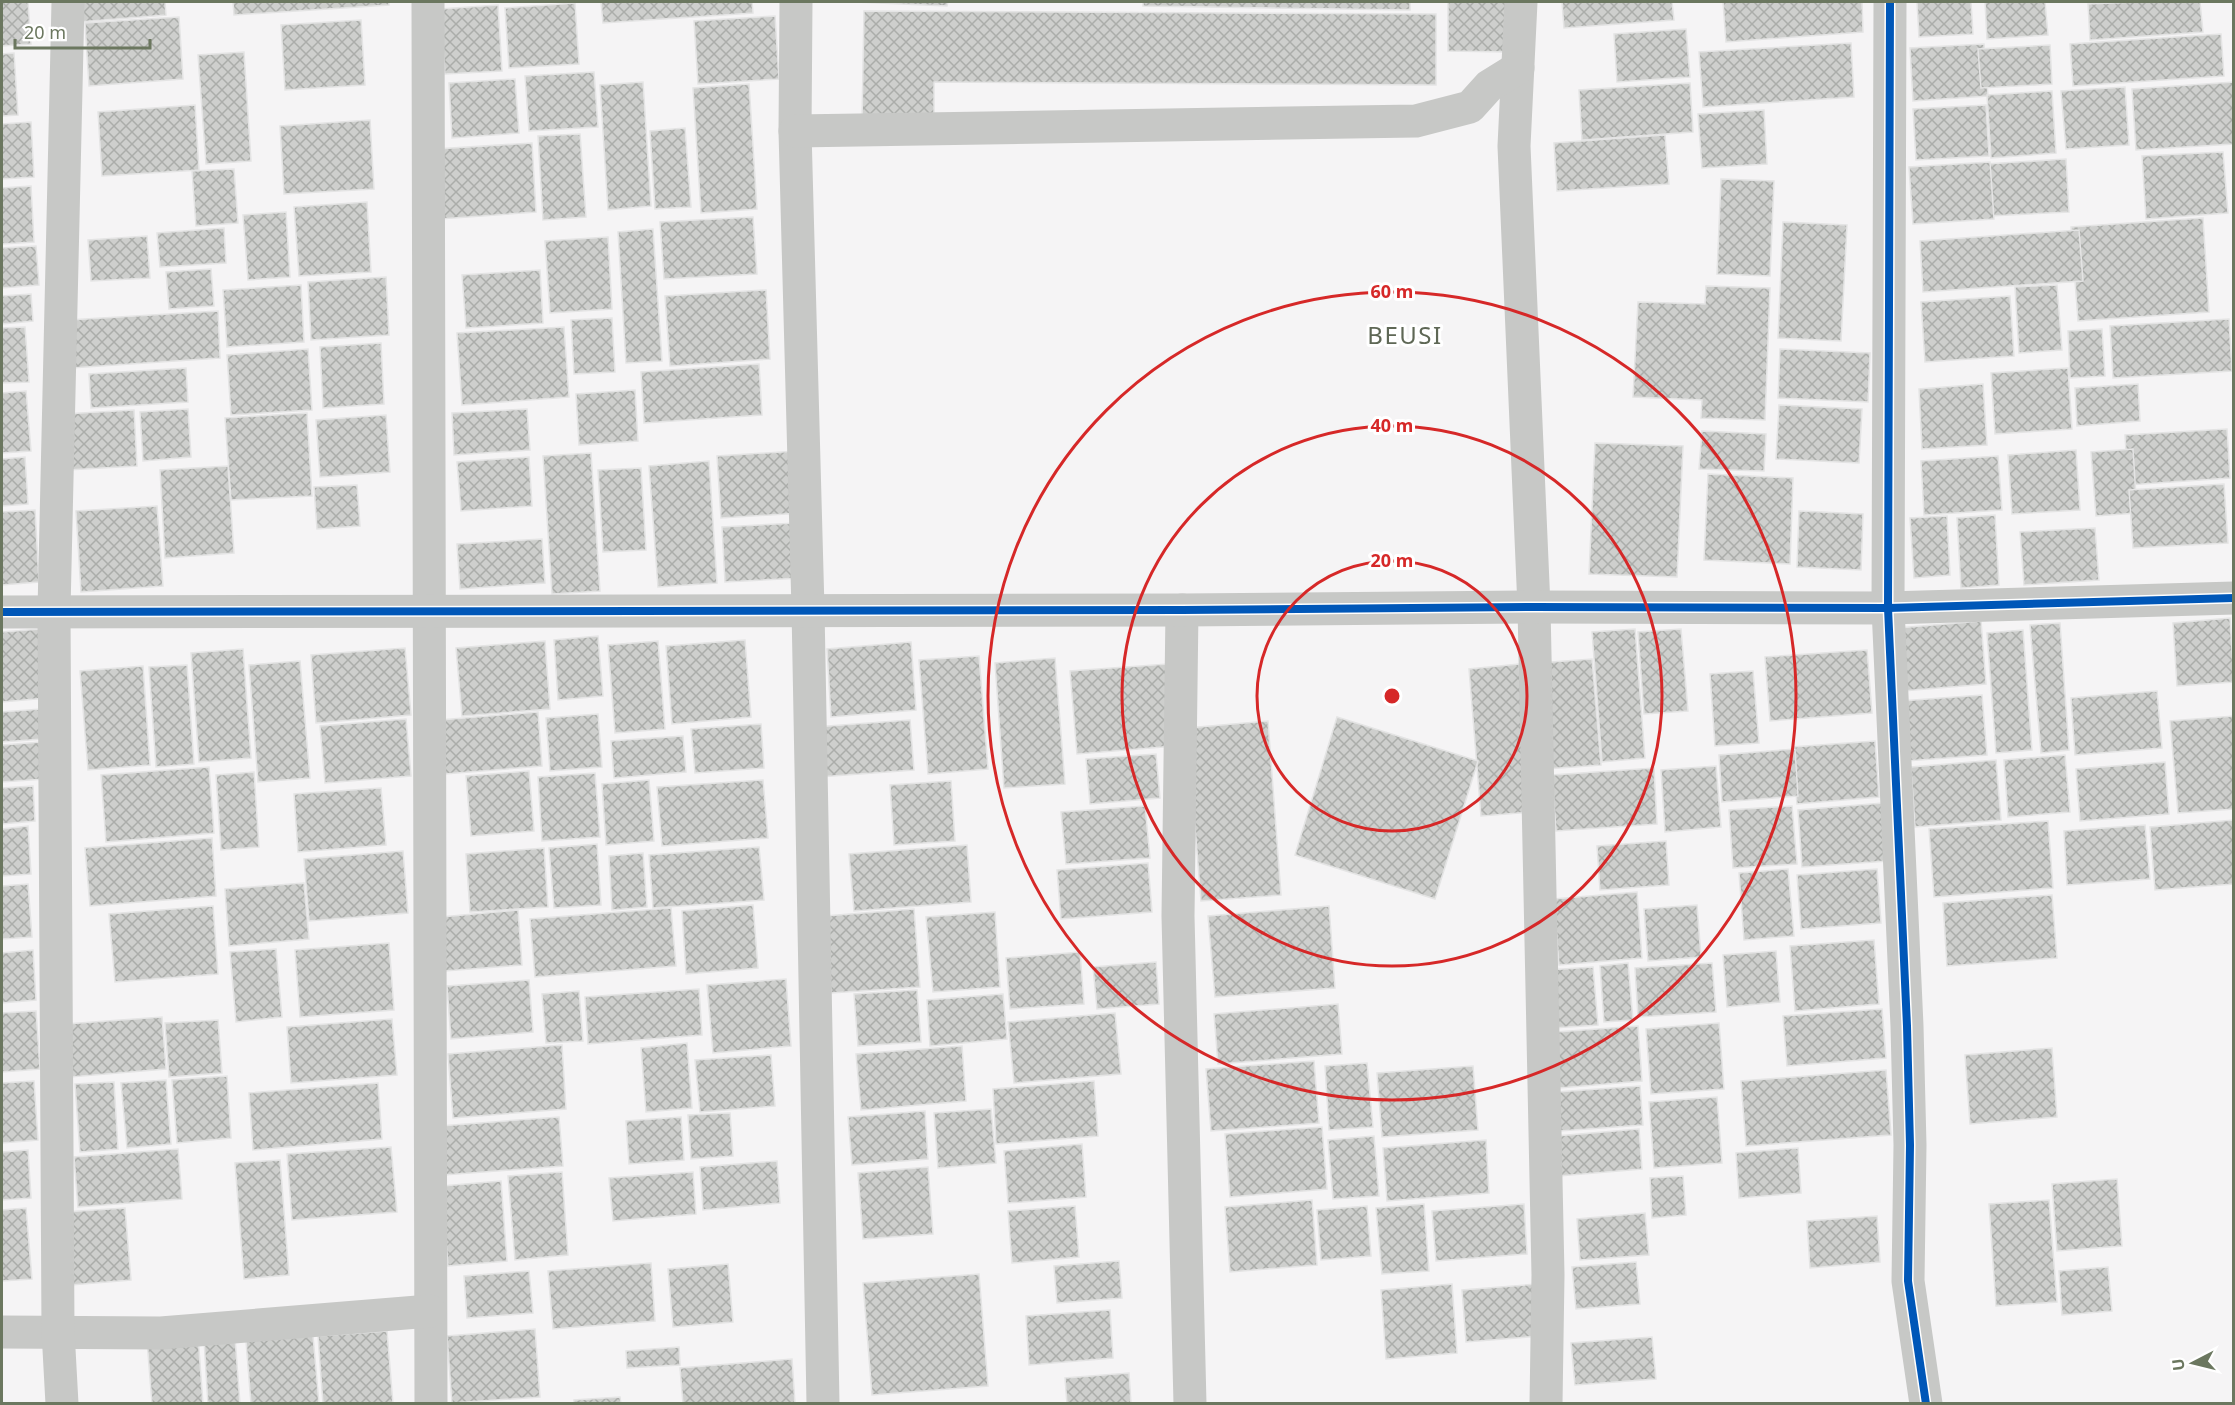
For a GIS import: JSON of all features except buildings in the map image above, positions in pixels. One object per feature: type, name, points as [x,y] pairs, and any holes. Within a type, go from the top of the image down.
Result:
[{"type":"street","points":[[62,1404],[58,1331],[54,610],[68,2]]},
{"type":"street","points":[[428,2],[431,1404]]},
{"type":"street","points":[[796,2],[795,131],[808,609],[823,1404]]},
{"type":"street","points":[[1521,2],[1514,146],[1534,607],[1547,1263],[1546,1404]]},
{"type":"street","points":[[1890,2],[1888,608],[1908,1026],[1910,1145],[1908,1281],[1926,1404]]},
{"type":"street","points":[[795,131],[1416,121],[1470,107],[1489,86],[1518,68]]},
{"type":"street","points":[[2,612],[54,610],[1888,608],[2234,598]]},
{"type":"street","points":[[1182,610],[1178,916],[1190,1404]]},
{"type":"street","points":[[2,1332],[161,1333],[430,1311]]},
{"type":"cycle path","points":[[1890,2],[1888,608],[1907,1026],[1910,1145],[1908,1281],[1926,1404]]},
{"type":"cycle path","points":[[2,612],[1888,608],[2234,598]]},
{"type":"district","name":"BEUSI","points":[[1405,336]]}]
